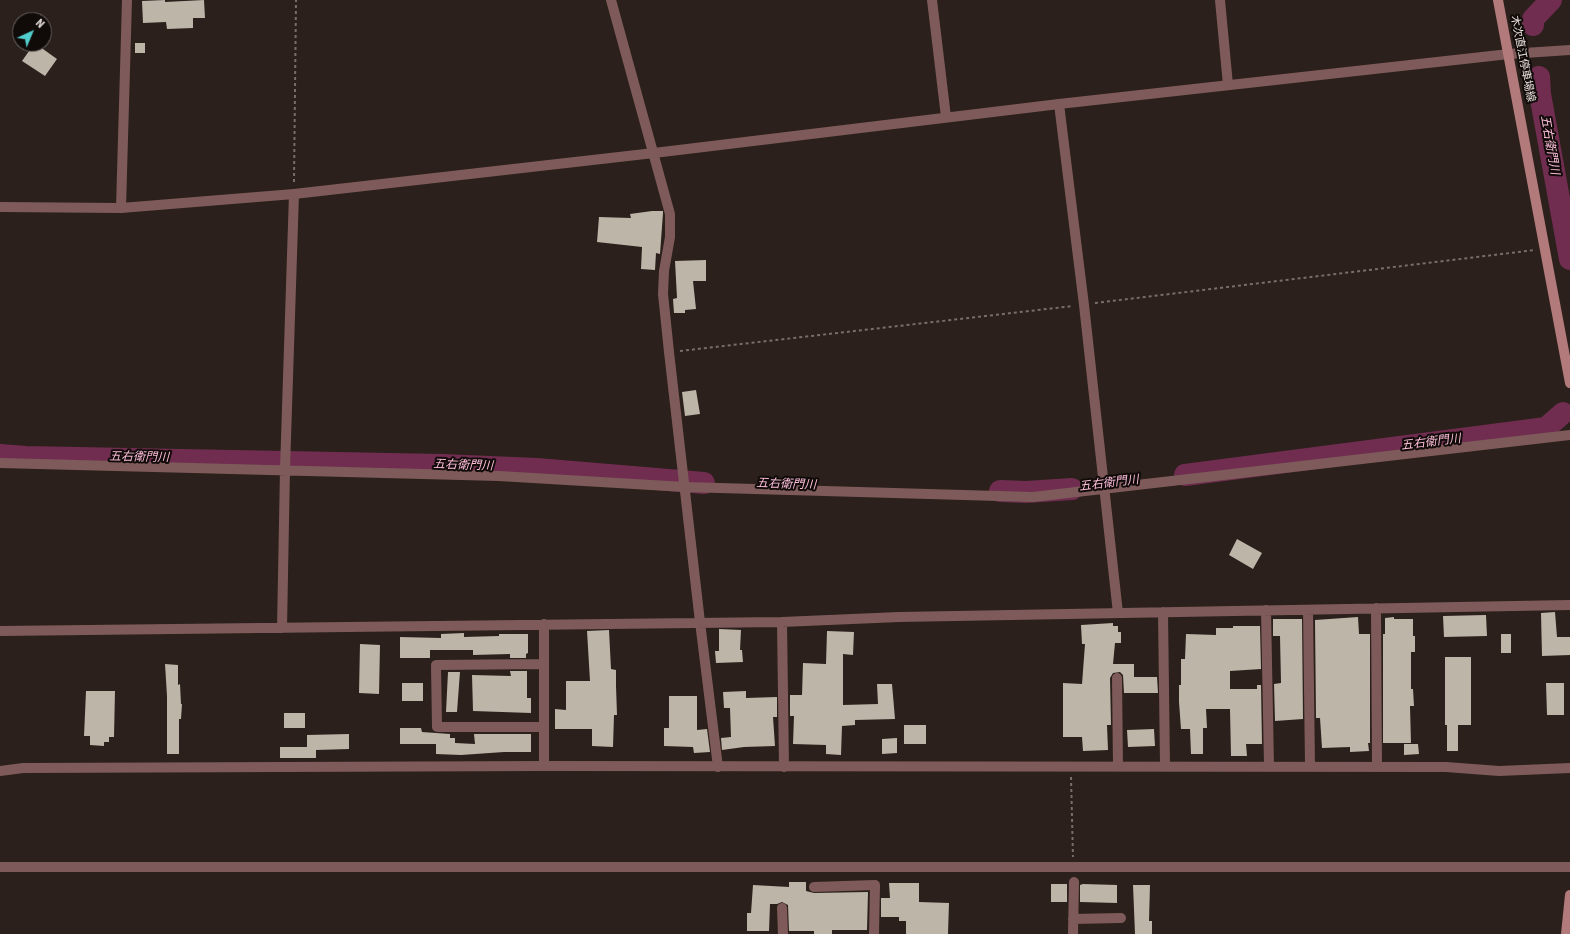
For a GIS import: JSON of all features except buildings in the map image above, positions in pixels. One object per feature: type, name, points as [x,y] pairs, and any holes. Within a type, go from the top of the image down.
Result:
[{"type":"main road","name":"木次直江停車場線","points":[[1498,0],[1570,383]]},
{"type":"main road","points":[[1566,934],[1570,895]]},
{"type":"street","points":[[121,208],[126,0]]},
{"type":"street","points":[[611,0],[670,214],[670,237],[664,270],[663,294],[718,767]]},
{"type":"street","points":[[932,0],[946,117]]},
{"type":"street","points":[[1220,0],[1228,85]]},
{"type":"street","points":[[0,207],[121,208],[294,194],[654,153],[1059,104],[1509,54],[1570,50]]},
{"type":"street","points":[[1059,104],[1084,304],[1118,613]]},
{"type":"street","points":[[282,628],[285,469],[294,194]]},
{"type":"street","points":[[0,463],[285,469],[499,476],[685,487],[1033,498],[1570,435]]},
{"type":"street","points":[[0,631],[782,622],[899,617],[1570,605]]},
{"type":"street","points":[[1376,608],[1377,766]]},
{"type":"street","points":[[1266,610],[1269,766]]},
{"type":"street","points":[[1308,610],[1310,766]]},
{"type":"street","points":[[1164,612],[1165,766]]},
{"type":"street","points":[[782,622],[784,767]]},
{"type":"street","points":[[544,624],[544,766]]},
{"type":"street","points":[[544,664],[436,665],[437,727],[544,727]]},
{"type":"street","points":[[1117,678],[1118,766]]},
{"type":"street","points":[[0,771],[23,768],[544,766],[1377,766],[1446,767],[1499,771],[1570,768]]},
{"type":"street","points":[[0,867],[1570,867]]},
{"type":"street","points":[[1073,934],[1074,882]]},
{"type":"street","points":[[814,887],[875,885],[874,934]]},
{"type":"street","points":[[782,908],[783,934]]},
{"type":"street","points":[[1073,919],[1121,918]]},
{"type":"path","points":[[294,194],[296,0]]},
{"type":"path","points":[[669,352],[1544,249]]},
{"type":"path","points":[[1070,766],[1073,866]]},
{"type":"waterway","name":"五右衛門川","points":[[1533,25],[1533,19],[1551,0]]},
{"type":"waterway","name":"五右衛門川","points":[[1539,77],[1540,94],[1570,259]]},
{"type":"waterway","name":"五右衛門川","points":[[1185,475],[1546,428],[1563,413]]},
{"type":"waterway","name":"五右衛門川","points":[[0,455],[26,457],[442,465],[537,469],[704,483]]},
{"type":"waterway","name":"五右衛門川","points":[[1000,491],[1026,492],[1072,489]]}]
